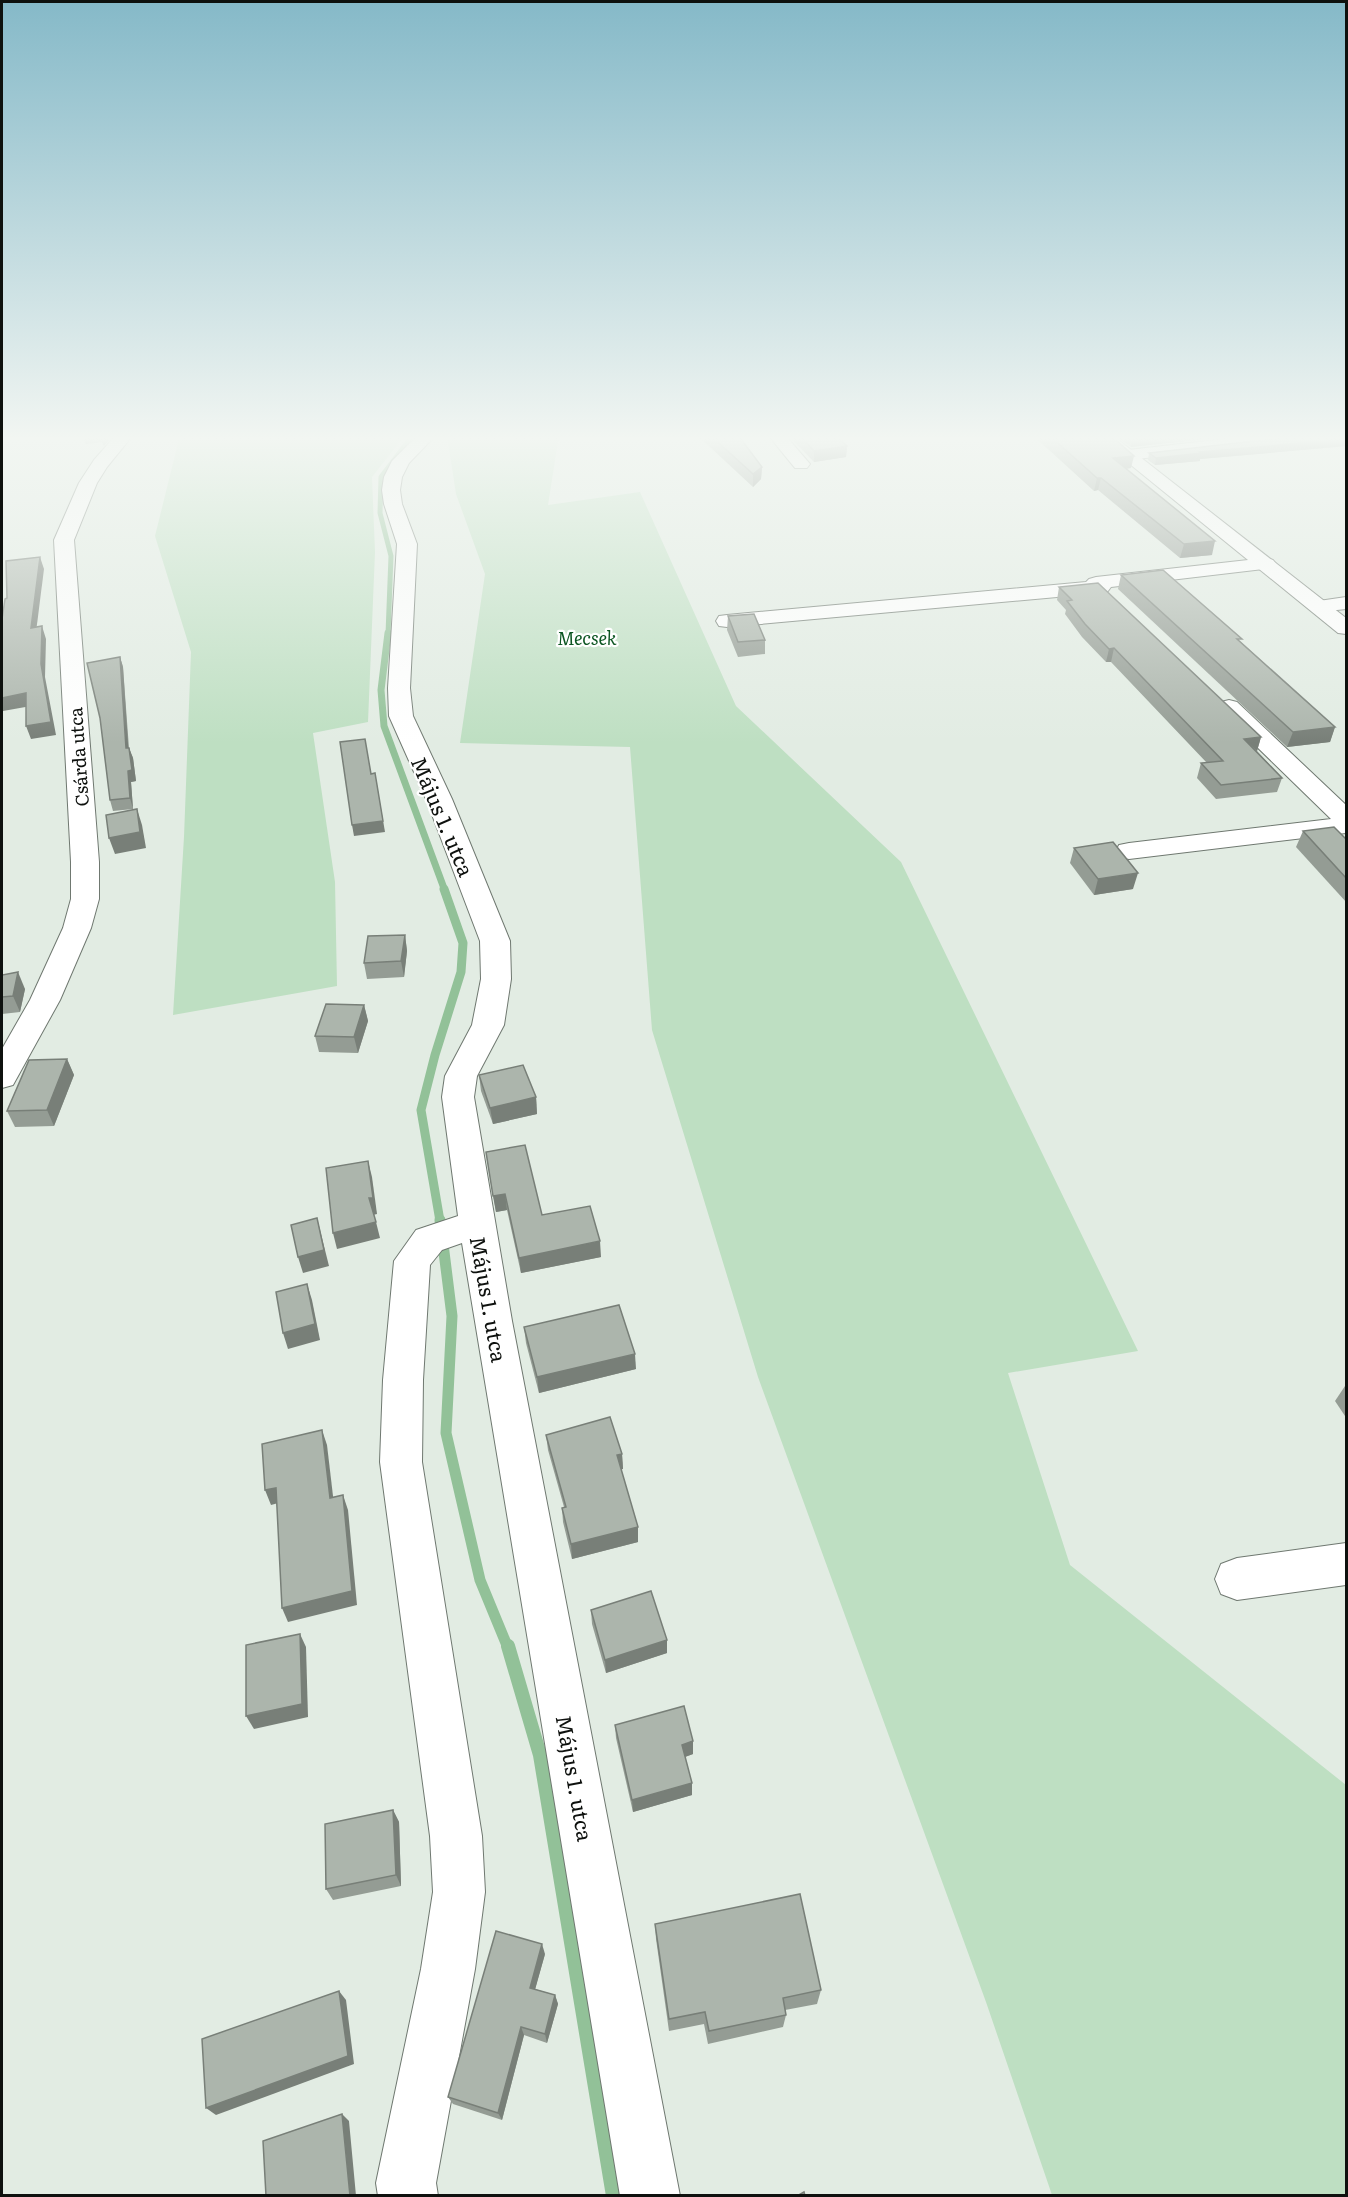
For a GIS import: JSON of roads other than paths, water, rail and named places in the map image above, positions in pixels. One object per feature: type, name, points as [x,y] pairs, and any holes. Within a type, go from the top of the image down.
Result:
[{"type":"street","name":"Csárda utca","points":[[2,1077],[45,1000],[76,928],[85,898],[65,538]]},
{"type":"street","name":"Május 1. utca","points":[[405,538],[407,544],[399,688],[401,716],[439,799],[495,941],[496,979],[488,1025],[461,1076],[452,1232],[562,1694],[616,2018],[650,2196]]},
{"type":"street","points":[[1232,538],[1347,628]]},
{"type":"street","points":[[1118,603],[1096,583],[1266,564]]},
{"type":"street","points":[[727,621],[1101,587]]},
{"type":"street","points":[[1319,606],[1347,603]]},
{"type":"street","points":[[1212,692],[1347,819]]},
{"type":"street","points":[[1129,851],[1347,825]]},
{"type":"street","points":[[408,2196],[406,2183],[448,1969],[459,1892],[456,1836],[401,1462],[403,1380],[412,1261],[452,1232]]},
{"type":"street","points":[[1237,1579],[1347,1564]]},
{"type":"waterway","points":[[386,538],[391,556],[388,634]]},
{"type":"waterway","points":[[388,633],[381,690],[384,726],[445,891]]},
{"type":"waterway","points":[[440,1221],[421,1110],[435,1055],[461,972],[463,943],[444,889]]},
{"type":"waterway","points":[[440,1220],[452,1316],[446,1433],[480,1580],[508,1648]]},
{"type":"waterway","points":[[508,1646],[540,1755],[613,2196]]},
{"type":"park label","name":"Mecsek","points":[[587,637]]}]
